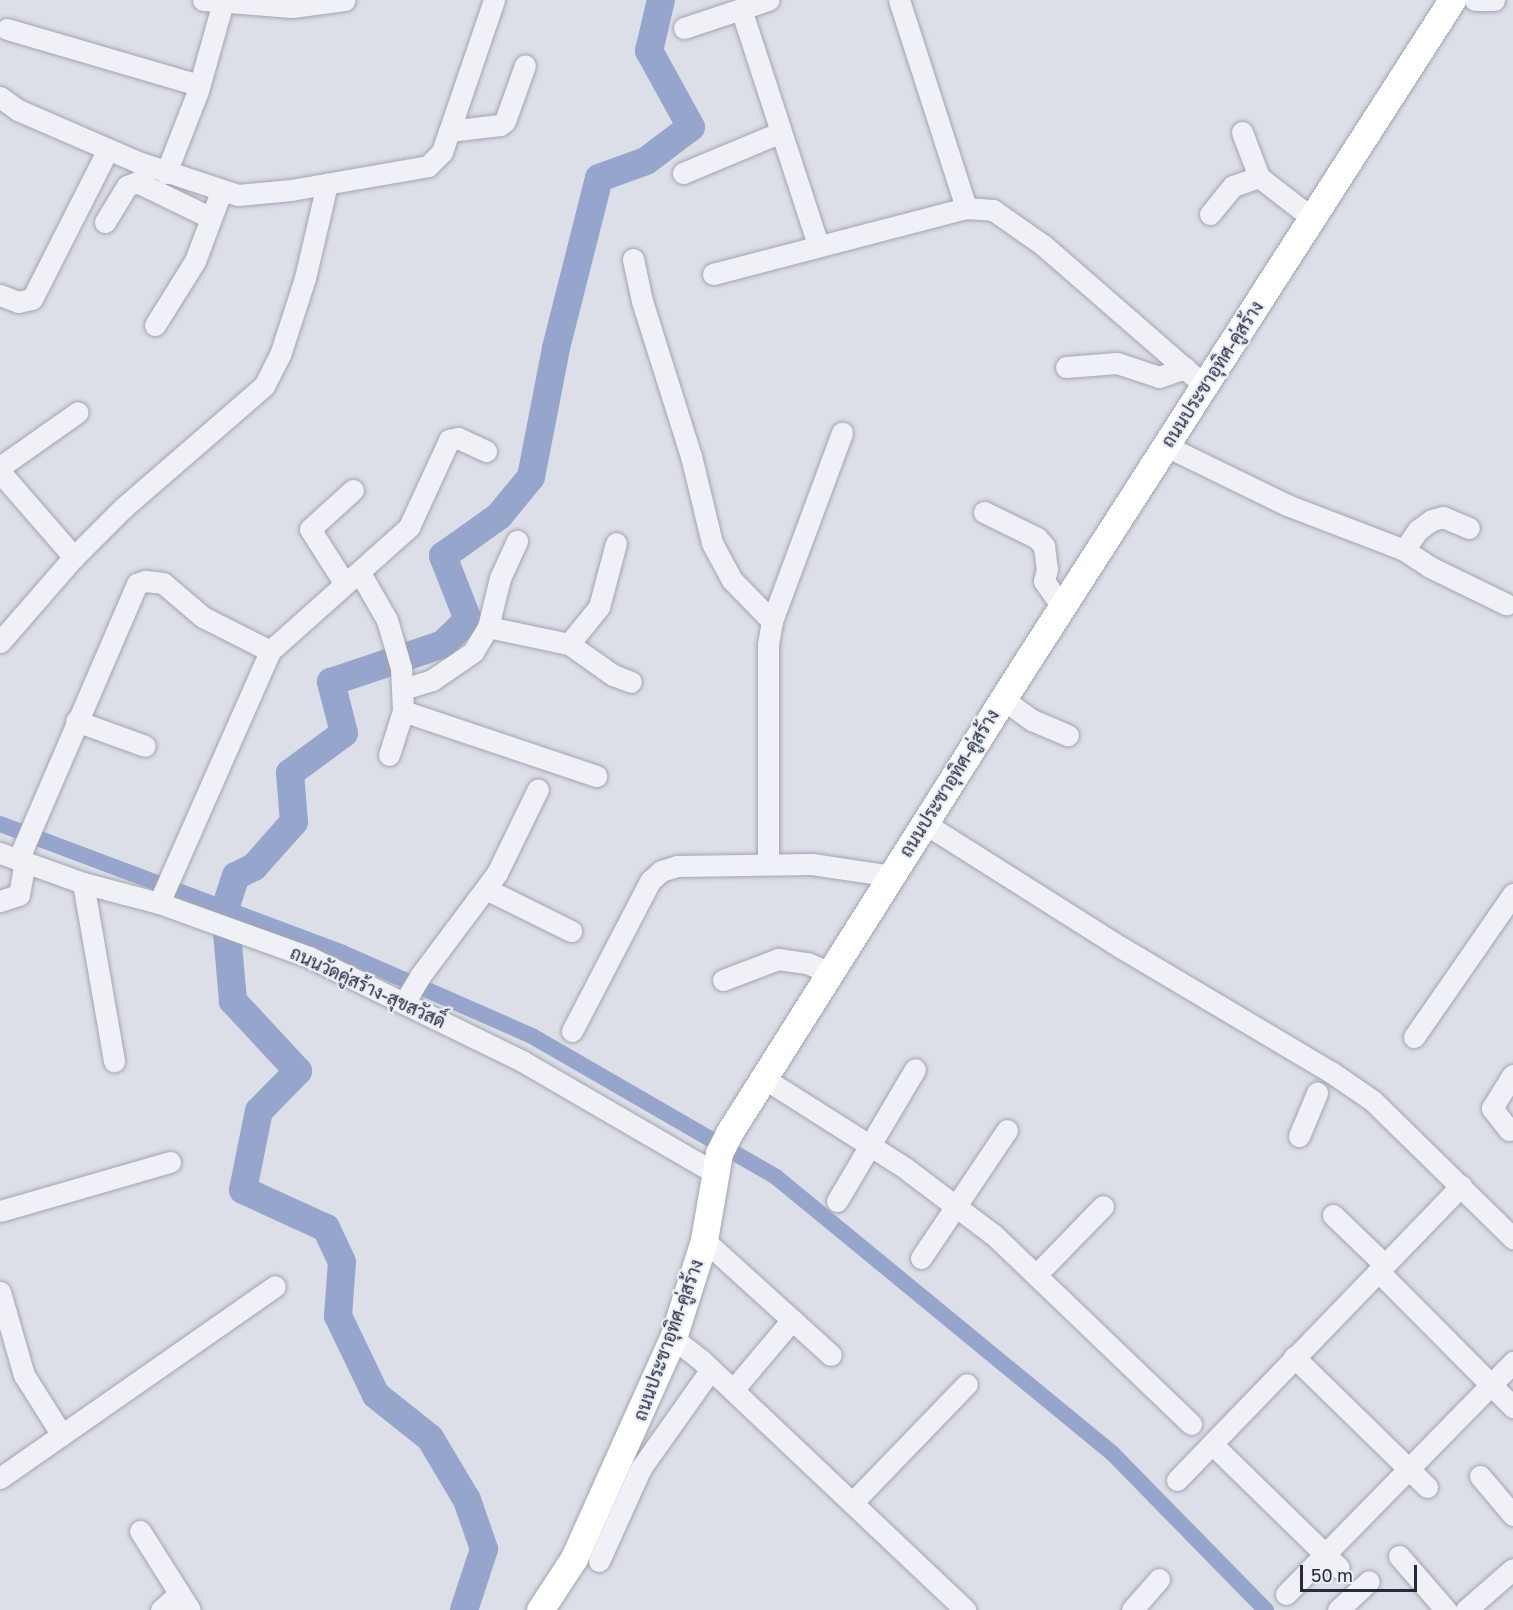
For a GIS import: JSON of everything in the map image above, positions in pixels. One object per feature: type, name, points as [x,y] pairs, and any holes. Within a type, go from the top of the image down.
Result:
[{"type":"main road","name":"ถนนประชาอุทิศ-คู่สร้าง","points":[[547,1606],[574,1558],[673,1338],[704,1240],[721,1153],[830,973],[1003,699],[1452,0]]},
{"type":"street","points":[[166,173],[199,85],[213,1],[274,3],[345,0]]},
{"type":"street","points":[[0,97],[18,110],[166,173],[221,192],[238,195],[327,184],[428,166],[442,152],[495,0]]},
{"type":"street","points":[[684,28],[768,0]]},
{"type":"street","points":[[899,0],[966,208]]},
{"type":"street","points":[[1475,0],[1494,0]]},
{"type":"street","points":[[741,9],[818,245]]},
{"type":"street","points":[[7,29],[199,85]]},
{"type":"street","points":[[449,131],[500,125],[505,121],[525,64]]},
{"type":"street","points":[[682,173],[781,132]]},
{"type":"street","points":[[1242,132],[1259,177],[1312,218]]},
{"type":"street","points":[[0,295],[18,302],[32,299],[108,149]]},
{"type":"street","points":[[1210,214],[1233,186],[1259,177]]},
{"type":"street","points":[[105,222],[127,186],[137,182],[211,218]]},
{"type":"street","points":[[0,642],[74,557],[123,508],[264,386],[280,355],[305,278],[327,184]]},
{"type":"street","points":[[155,325],[195,261],[221,192]]},
{"type":"street","points":[[713,274],[966,208],[1004,214],[1205,386]]},
{"type":"street","points":[[633,259],[642,301],[689,449],[712,543],[732,580],[772,621]]},
{"type":"street","points":[[1066,366],[1117,363],[1159,377],[1185,368]]},
{"type":"street","points":[[0,467],[78,412]]},
{"type":"street","points":[[768,863],[768,644],[772,621],[842,433]]},
{"type":"street","points":[[159,903],[270,651],[409,527],[449,440],[458,438],[486,451]]},
{"type":"street","points":[[1166,446],[1250,489],[1404,550],[1430,567],[1506,604]]},
{"type":"street","points":[[0,472],[74,557]]},
{"type":"street","points":[[352,490],[310,529],[387,620],[401,668],[403,689],[403,711],[389,755]]},
{"type":"street","points":[[984,512],[1037,538],[1044,546],[1047,569],[1044,581],[1062,607]]},
{"type":"street","points":[[1404,550],[1418,530],[1432,520],[1443,517],[1469,528]]},
{"type":"street","points":[[403,689],[420,685],[456,666],[473,652],[488,627],[500,578],[516,541]]},
{"type":"street","points":[[569,644],[598,607],[616,543]]},
{"type":"street","points":[[0,901],[19,895],[19,850],[131,591],[146,581],[163,584],[203,617],[270,651]]},
{"type":"street","points":[[488,627],[569,644],[613,675],[631,682]]},
{"type":"street","points":[[1003,699],[1032,720],[1068,735]]},
{"type":"street","points":[[403,711],[596,776]]},
{"type":"street","points":[[76,721],[145,746]]},
{"type":"street","points":[[412,990],[486,889],[538,789]]},
{"type":"street","points":[[924,824],[1122,948],[1322,1083],[1372,1101],[1512,1235]]},
{"type":"street","name":"ถนนวัดคู่สร้าง-สุขสวัสดิ์","points":[[19,850],[83,883],[159,903],[309,957],[412,990],[522,1061],[721,1153]]},
{"type":"street","points":[[572,1031],[650,882],[661,871],[677,866],[768,863],[853,868],[891,876]]},
{"type":"street","points":[[83,883],[114,1061]]},
{"type":"street","points":[[486,889],[570,931]]},
{"type":"street","points":[[1414,1037],[1513,894]]},
{"type":"street","points":[[723,980],[778,958],[807,963],[830,973]]},
{"type":"street","points":[[837,1201],[868,1145],[915,1069]]},
{"type":"street","points":[[1509,1130],[1492,1108],[1513,1076]]},
{"type":"street","points":[[765,1079],[868,1145],[955,1205],[1036,1275],[1191,1424]]},
{"type":"street","points":[[1299,1136],[1322,1083]]},
{"type":"street","points":[[921,1258],[1008,1130]]},
{"type":"street","points":[[0,1211],[170,1162]]},
{"type":"street","points":[[1177,1480],[1461,1186]]},
{"type":"street","points":[[1036,1275],[1103,1206]]},
{"type":"street","points":[[1333,1215],[1513,1407]]},
{"type":"street","points":[[704,1240],[831,1355]]},
{"type":"street","points":[[0,1478],[275,1286]]},
{"type":"street","points":[[0,1292],[24,1375],[62,1435]]},
{"type":"street","points":[[733,1390],[792,1320]]},
{"type":"street","points":[[673,1338],[733,1390],[965,1610]]},
{"type":"street","points":[[1294,1357],[1427,1488]]},
{"type":"street","points":[[1286,1594],[1332,1561],[1408,1469],[1513,1362]]},
{"type":"street","points":[[599,1561],[641,1468],[711,1370]]},
{"type":"street","points":[[852,1503],[967,1384]]},
{"type":"street","points":[[1212,1444],[1332,1561]]},
{"type":"street","points":[[1480,1476],[1513,1515]]},
{"type":"street","points":[[140,1531],[185,1602],[161,1610]]},
{"type":"street","points":[[1399,1557],[1446,1610]]},
{"type":"street","points":[[1466,1610],[1513,1569]]},
{"type":"street","points":[[1132,1610],[1159,1579]]},
{"type":"street","points":[[1338,1610],[1369,1581]]},
{"type":"waterway","points":[[464,1610],[484,1549],[467,1500],[430,1438],[376,1395],[338,1316],[342,1262],[326,1228],[243,1190],[259,1111],[298,1071],[233,1001],[225,909],[236,876],[254,867],[294,822],[290,773],[344,733],[331,682],[443,644],[468,620],[443,556],[499,516],[531,477],[556,348],[599,178],[646,161],[691,127],[649,51],[661,0]]},
{"type":"waterway","points":[[0,824],[343,953],[532,1036],[776,1177],[1113,1454],[1266,1610]]}]
